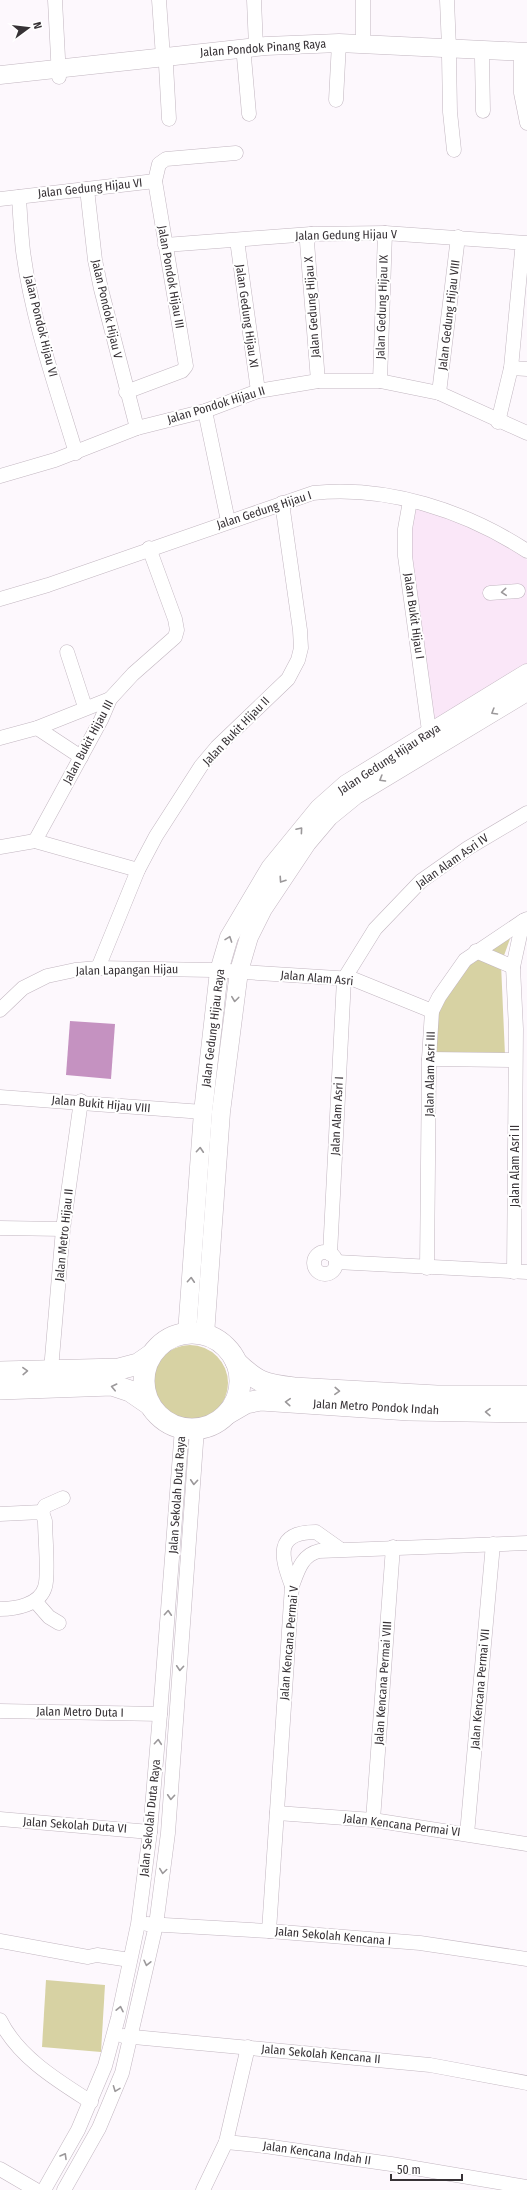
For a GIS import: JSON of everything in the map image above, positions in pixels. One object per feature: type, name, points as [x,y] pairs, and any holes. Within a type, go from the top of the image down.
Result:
[{"type":"highway","points":[[0,1372],[119,1369],[138,1364],[151,1355],[167,1340],[196,1334],[226,1348],[236,1362],[239,1375],[239,1389],[235,1402],[227,1414],[214,1424],[190,1429],[166,1422],[149,1404],[130,1391],[112,1385],[0,1388]]},
{"type":"highway","points":[[149,1404],[144,1382],[144,1372],[151,1355]]},
{"type":"highway","name":"Jalan Metro Pondok Indah","points":[[236,1362],[252,1378],[270,1385],[294,1388],[437,1396],[527,1396]]},
{"type":"highway","name":"Jalan Metro Pondok Indah","points":[[227,1414],[246,1403],[261,1400],[409,1410],[527,1412]]},
{"type":"main road","name":"Jalan Pondok Pinang Raya","points":[[0,83],[59,73],[165,61],[339,47],[449,52],[525,58]]},
{"type":"main road","name":"Jalan Pondok Pinang Raya","points":[[449,52],[482,58],[525,58]]},
{"type":"main road","name":"Jalan Pondok Pinang Raya","points":[[0,75],[59,73]]},
{"type":"main road","name":"Jalan Gedung Hijau Raya","points":[[196,1334],[202,1112],[219,970],[230,937],[246,907],[270,868],[319,808],[346,784],[429,731],[527,673]]},
{"type":"main road","name":"Jalan Gedung Hijau Raya","points":[[197,1311],[239,971],[249,937],[263,909],[307,843],[329,817],[356,795],[527,692]]},
{"type":"street","points":[[55,0],[59,73]]},
{"type":"street","points":[[158,0],[165,61],[169,119]]},
{"type":"street","points":[[249,114],[254,0]]},
{"type":"street","points":[[363,0],[363,48]]},
{"type":"street","points":[[447,0],[450,112],[454,150]]},
{"type":"street","points":[[336,100],[339,47]]},
{"type":"street","points":[[482,58],[483,111]]},
{"type":"street","points":[[525,58],[521,93],[527,123]]},
{"type":"street","name":"Jalan Gedung Hijau VI","points":[[0,199],[155,181],[159,164],[166,159],[236,153]]},
{"type":"street","name":"Jalan Pondok Hijau III","points":[[126,392],[182,371],[186,363],[155,181]]},
{"type":"street","name":"Jalan Pondok Hijau V","points":[[86,189],[99,282],[126,392],[137,428]]},
{"type":"street","name":"Jalan Pondok Hijau VI","points":[[19,196],[23,251],[40,334],[76,452]]},
{"type":"street","name":"Jalan Gedung Hijau V","points":[[165,245],[311,234],[385,233],[458,237],[527,245]]},
{"type":"street","name":"Jalan Gedung Hijau IX","points":[[380,381],[385,233]]},
{"type":"street","name":"Jalan Gedung Hijau X","points":[[311,234],[307,242],[318,381]]},
{"type":"street","name":"Jalan Gedung Hijau VIII","points":[[439,393],[458,237]]},
{"type":"street","name":"Jalan Gedung Hijau XI","points":[[237,240],[258,391]]},
{"type":"street","points":[[498,422],[512,368],[522,304],[522,251],[527,245]]},
{"type":"street","points":[[512,368],[527,369]]},
{"type":"street","name":"Jalan Pondok Hijau II","points":[[0,476],[76,452],[137,428],[205,411],[258,391],[318,381],[380,381],[439,393],[498,422],[527,433]]},
{"type":"street","points":[[205,411],[228,521]]},
{"type":"street","name":"Jalan Gedung Hijau I","points":[[0,599],[40,587],[313,492],[337,490],[390,496],[410,501],[470,519],[525,548]]},
{"type":"street","name":"Jalan Bukit Hijau I","points":[[410,501],[405,529],[405,556],[429,731]]},
{"type":"street","name":"Jalan Bukit Hijau II","points":[[98,968],[138,870],[156,836],[201,766],[217,747],[288,679],[298,660],[301,648],[300,630],[282,503]]},
{"type":"street","name":"Jalan Bukit Hijau III","points":[[35,841],[101,720],[110,699],[133,674],[175,637],[177,630],[175,618],[149,548]]},
{"type":"street","points":[[490,593],[518,591]]},
{"type":"street","points":[[67,652],[85,707]]},
{"type":"street","points":[[0,738],[37,728],[85,707],[110,699]]},
{"type":"street","points":[[37,728],[80,757]]},
{"type":"street","name":"Jalan Alam Asri IV","points":[[344,979],[374,929],[421,881],[468,848],[527,813]]},
{"type":"street","points":[[0,847],[35,841],[138,870]]},
{"type":"street","name":"Jalan Alam Asri III","points":[[427,1268],[429,1059],[432,1011],[452,976],[465,960],[476,951],[525,920]]},
{"type":"street","name":"Jalan Alam Asri II","points":[[520,1272],[515,1060],[521,1029],[513,967],[525,920]]},
{"type":"street","points":[[476,951],[513,967]]},
{"type":"street","name":"Jalan Lapangan Hijau","points":[[0,1010],[23,988],[46,976],[75,970],[98,968],[219,970]]},
{"type":"street","name":"Jalan Alam Asri","points":[[219,970],[344,979],[363,982],[432,1011]]},
{"type":"street","name":"Jalan Alam Asri I","points":[[344,979],[333,1258],[427,1268],[520,1272]]},
{"type":"street","points":[[429,1059],[515,1060]]},
{"type":"street","name":"Jalan Bukit Hijau VIII","points":[[0,1097],[80,1101],[202,1112]]},
{"type":"street","name":"Jalan Metro Hijau II","points":[[51,1370],[64,1229],[80,1101]]},
{"type":"street","points":[[0,1228],[64,1229]]},
{"type":"street","name":"Jalan Sekolah Duta Raya","points":[[44,2190],[78,2130],[91,2102],[114,2034],[138,1924],[150,1832],[180,1454],[190,1429]]},
{"type":"street","name":"Jalan Sekolah Duta Raya","points":[[64,2190],[110,2104],[122,2073],[156,1925],[168,1833],[195,1456],[190,1429]]},
{"type":"street","points":[[180,1454],[188,1453],[195,1456]]},
{"type":"street","points":[[0,1608],[10,1609],[35,1601],[46,1587],[45,1521],[42,1512],[45,1506],[63,1498]]},
{"type":"street","points":[[0,1514],[42,1512]]},
{"type":"street","points":[[292,1586],[283,1559],[282,1550],[293,1537],[297,1534],[316,1532],[340,1549]]},
{"type":"street","name":"Jalan Kencana Permai V","points":[[269,1931],[292,1586],[304,1559],[310,1553],[340,1549],[393,1546],[527,1543]]},
{"type":"street","name":"Jalan Kencana Permai VII","points":[[467,1834],[493,1544]]},
{"type":"street","name":"Jalan Kencana Permai VIII","points":[[373,1820],[393,1546]]},
{"type":"street","points":[[35,1601],[49,1617],[60,1623]]},
{"type":"street","name":"Jalan Metro Duta I","points":[[0,1711],[160,1714]]},
{"type":"street","name":"Jalan Kencana Permai VI","points":[[277,1813],[373,1820],[467,1834],[492,1840],[527,1844]]},
{"type":"street","name":"Jalan Sekolah Duta VI","points":[[0,1819],[150,1832]]},
{"type":"street","name":"Jalan Sekolah Kencana I","points":[[138,1924],[269,1931],[420,1943],[527,1959]]},
{"type":"street","points":[[0,1943],[88,1957],[95,1962],[129,1964]]},
{"type":"street","points":[[0,2020],[6,2032],[29,2057],[54,2078],[91,2102]]},
{"type":"street","name":"Jalan Sekolah Kencana II","points":[[114,2034],[131,2037],[430,2065],[527,2083]]},
{"type":"street","points":[[203,2190],[226,2142],[248,2047]]},
{"type":"street","name":"Jalan Kencana Indah II","points":[[226,2142],[266,2146],[392,2164],[498,2187],[527,2187]]},
{"type":"street","points":[[0,2169],[36,2190]]},
{"type":"shaded area","points":[[420,508],[470,523],[521,554],[527,560],[527,665],[433,722],[404,540],[412,511]]},
{"type":"shaded area","points":[[511,936],[501,964],[505,1055],[432,1054],[438,1012],[470,961]]},
{"type":"shaded area","points":[[70,1021],[115,1024],[111,1079],[66,1075]]},
{"type":"shaded area","points":[[182,1345],[198,1345],[211,1351],[222,1362],[228,1375],[226,1398],[211,1415],[198,1421],[182,1421],[169,1415],[154,1398],[152,1391],[152,1375],[158,1362],[175,1347]]},
{"type":"shaded area","points":[[46,1980],[105,1985],[101,2052],[42,2047]]}]
